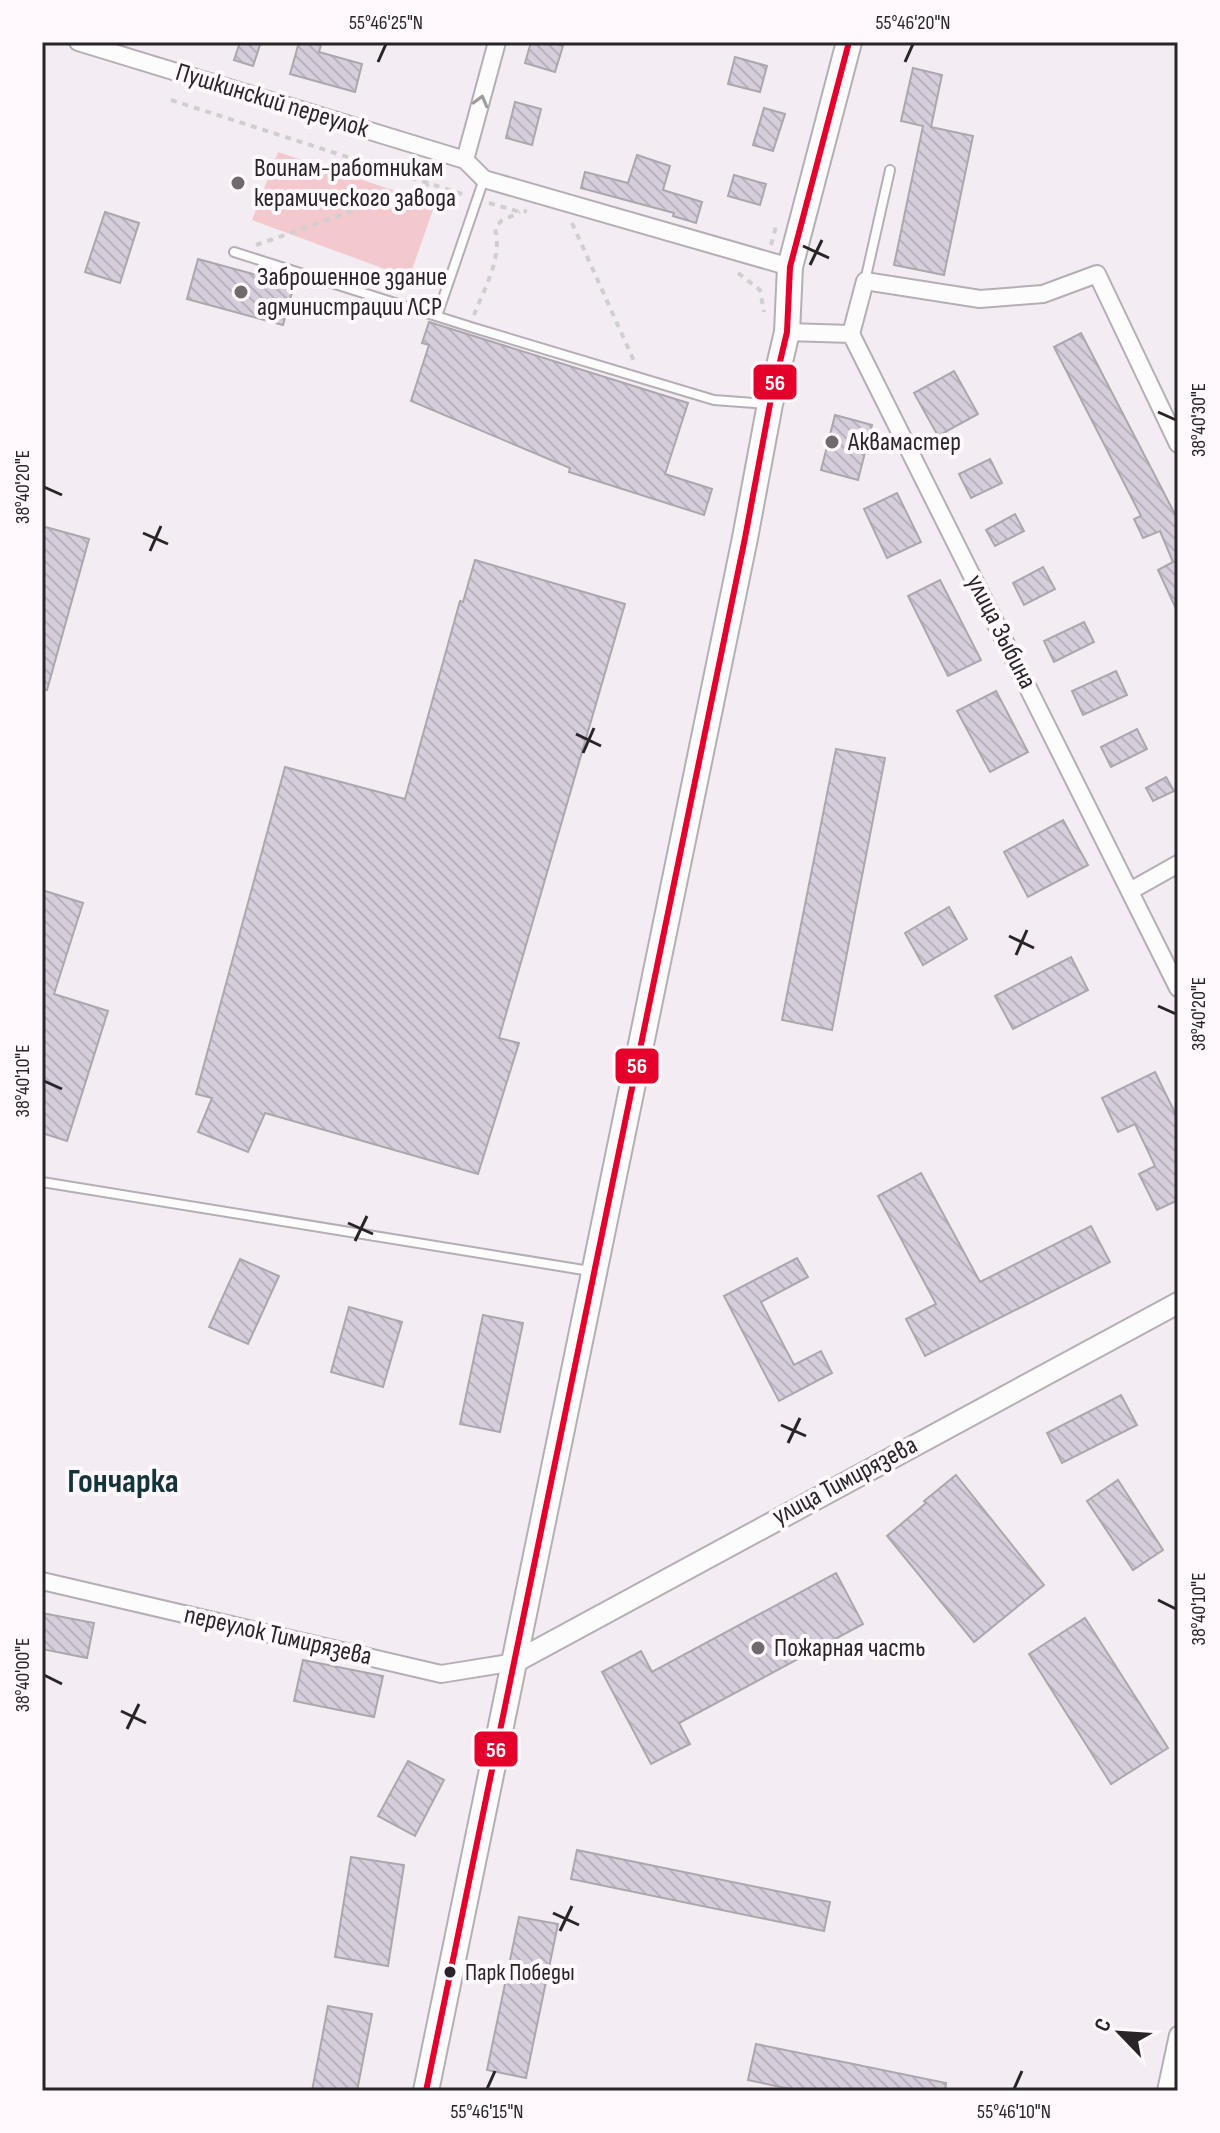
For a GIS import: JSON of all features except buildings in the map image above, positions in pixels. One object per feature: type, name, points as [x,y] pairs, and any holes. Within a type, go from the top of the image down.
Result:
[{"type":"main road","points":[[426,2091],[787,332],[790,267],[849,42]]},
{"type":"street","points":[[497,42],[465,160],[484,179],[790,267]]},
{"type":"street","name":"Пушкинский переулок","points":[[89,43],[465,160]]},
{"type":"street","points":[[787,332],[851,334],[865,281],[980,299],[1043,294],[1097,274],[1178,444]]},
{"type":"street","name":"улица Зыбина","points":[[851,334],[1178,988]]},
{"type":"street","points":[[1130,891],[1178,864]]},
{"type":"street","name":"улица Тимирязева","points":[[515,1662],[1178,1303]]},
{"type":"street","name":"переулок Тимирязева","points":[[42,1581],[441,1674],[515,1662]]},
{"type":"street","points":[[1166,2091],[1178,2035]]},
{"type":"lane","points":[[865,281],[890,170]]},
{"type":"lane","points":[[437,316],[484,179]]},
{"type":"lane","points":[[234,252],[714,400],[770,404]]},
{"type":"lane","points":[[42,1182],[595,1272]]},
{"type":"path","points":[[171,100],[520,212]]},
{"type":"path","points":[[251,247],[431,183]]},
{"type":"path","points":[[470,327],[497,255],[495,229],[501,221],[533,210]]},
{"type":"path","points":[[769,251],[777,221]]},
{"type":"path","points":[[586,226],[571,222],[641,378]]},
{"type":"path","points":[[728,270],[743,274],[760,290],[768,331],[787,332]]},
{"type":"shaded area","points":[[278,152],[435,204],[409,278],[252,220]]},
{"type":"transit line","name":"56","points":[[426,2091],[787,332],[790,267],[849,42]]},
{"type":"place","name":"Воинам-работникам керамического завода","points":[[238,183]]},
{"type":"place","name":"Заброшенное здание администрации ЛСР","points":[[241,292]]},
{"type":"place","name":"Аквамастер","points":[[832,442]]},
{"type":"place","name":"Пожарная часть","points":[[758,1648]]},
{"type":"place","name":"Парк Победы","points":[[450,1972]]},
{"type":"district","name":"Гончарка","points":[[123,1481]]}]
